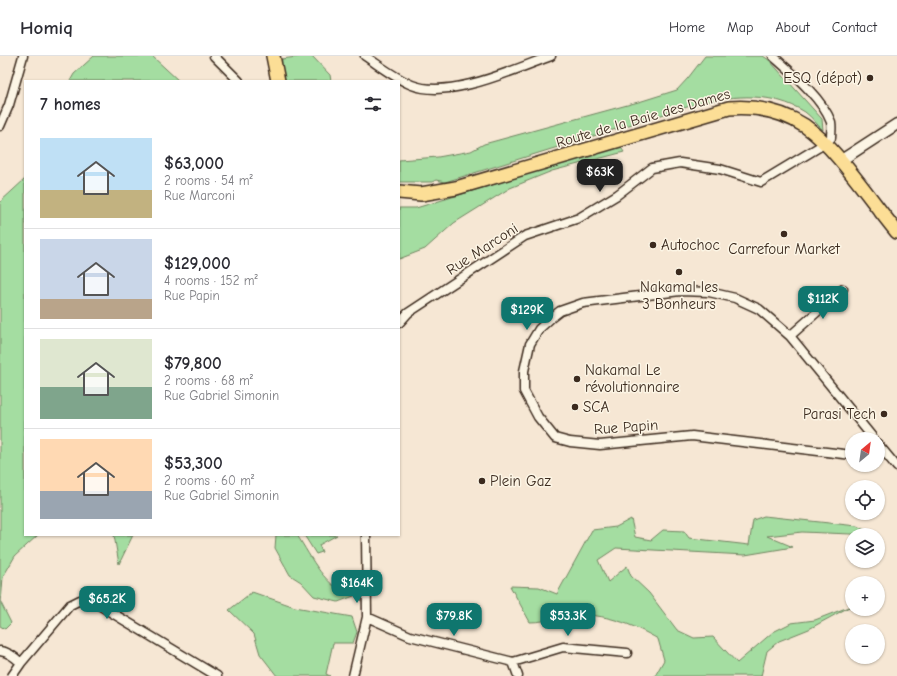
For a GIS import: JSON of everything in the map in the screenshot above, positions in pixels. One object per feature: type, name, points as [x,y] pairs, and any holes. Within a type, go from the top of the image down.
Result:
[{"type":"main road","points":[[273,56],[278,80]]},
{"type":"main road","name":"Route de la Baie des Dames","points":[[400,192],[421,194],[456,188],[729,108],[746,106],[763,109],[791,119],[805,127],[840,161],[897,232]]},
{"type":"street","points":[[0,126],[9,105],[23,56]]},
{"type":"street","points":[[214,56],[238,80]]},
{"type":"street","points":[[365,56],[413,85],[442,89],[468,85],[551,56]]},
{"type":"street","points":[[773,56],[810,92],[827,115],[831,124],[831,138],[824,144]]},
{"type":"street","points":[[840,161],[897,124]]},
{"type":"street","name":"Rue Marconi","points":[[400,322],[408,313],[525,236],[579,218],[616,195],[652,168],[680,163],[720,169],[762,182],[824,144]]},
{"type":"street","points":[[790,336],[843,290]]},
{"type":"street","name":"Rue Papin","points":[[845,454],[692,436],[600,445],[570,442],[555,438],[538,417],[524,391],[526,357],[530,344],[539,330],[560,311],[584,303],[680,291],[709,292],[735,298],[759,309],[790,336],[868,432]]},
{"type":"street","points":[[885,452],[897,467]]},
{"type":"street","points":[[353,676],[367,617],[366,536]]},
{"type":"street","points":[[12,676],[21,663],[70,605],[80,600],[89,599],[217,676]]},
{"type":"street","points":[[367,617],[410,636],[513,662],[563,647],[627,653]]},
{"type":"street","points":[[0,651],[15,657],[21,663]]},
{"type":"street","points":[[513,662],[518,676]]},
{"type":"green space","points":[[94,56],[152,56],[178,80],[71,80],[74,74]]},
{"type":"green space","points":[[312,56],[330,75],[331,80],[285,80],[281,68],[282,59]]},
{"type":"green space","points":[[705,56],[763,56],[769,60],[822,119],[823,130],[805,112],[780,101],[754,97],[727,98],[700,103],[445,182],[436,180],[432,182],[400,182],[400,160],[438,157],[471,151],[484,144],[677,90]]},
{"type":"green space","points":[[620,146],[624,152],[552,171],[510,188],[454,223],[425,249],[400,259],[400,208],[416,208]]},
{"type":"green space","points":[[24,180],[24,536],[37,536],[15,556],[3,577],[1,603],[11,623],[5,629],[0,626],[0,202]]},
{"type":"green space","points":[[764,516],[857,526],[861,528],[845,528],[845,534],[802,532],[767,536],[793,547],[745,555],[616,548],[598,560],[608,582],[627,566],[631,576],[649,593],[677,630],[694,638],[713,637],[737,663],[773,632],[791,623],[815,620],[845,608],[809,629],[779,641],[767,651],[761,676],[655,676],[664,660],[658,639],[628,624],[596,616],[573,615],[530,622],[510,586],[539,587],[557,594],[592,530],[616,527],[631,519],[635,537],[651,540],[663,530],[684,531],[689,538],[749,545],[753,520]]},
{"type":"green space","points":[[114,536],[133,536],[119,564]]},
{"type":"green space","points":[[276,536],[298,536],[320,572],[327,580],[335,587],[354,596],[338,602],[314,596],[301,582],[290,575],[275,548]]},
{"type":"green space","points":[[305,536],[335,536],[319,545],[322,552],[316,554]]},
{"type":"green space","points":[[252,592],[295,607],[352,617],[357,632],[353,643],[333,643],[326,674],[330,676],[277,676],[260,654],[254,634],[229,610]]},
{"type":"place","name":"ESQ (dépot)","points":[[870,78]]},
{"type":"place","name":"Carrefour Market","points":[[784,234]]},
{"type":"place","name":"Autochoc","points":[[653,245]]},
{"type":"place","name":"Nakamal les 3 Bonheurs","points":[[679,272]]},
{"type":"place","name":"Nakamal Le révolutionnaire","points":[[577,379]]},
{"type":"place","name":"SCA","points":[[575,407]]},
{"type":"place","name":"Parasi Tech","points":[[884,414]]},
{"type":"place","name":"Plein Gaz","points":[[482,481]]}]
